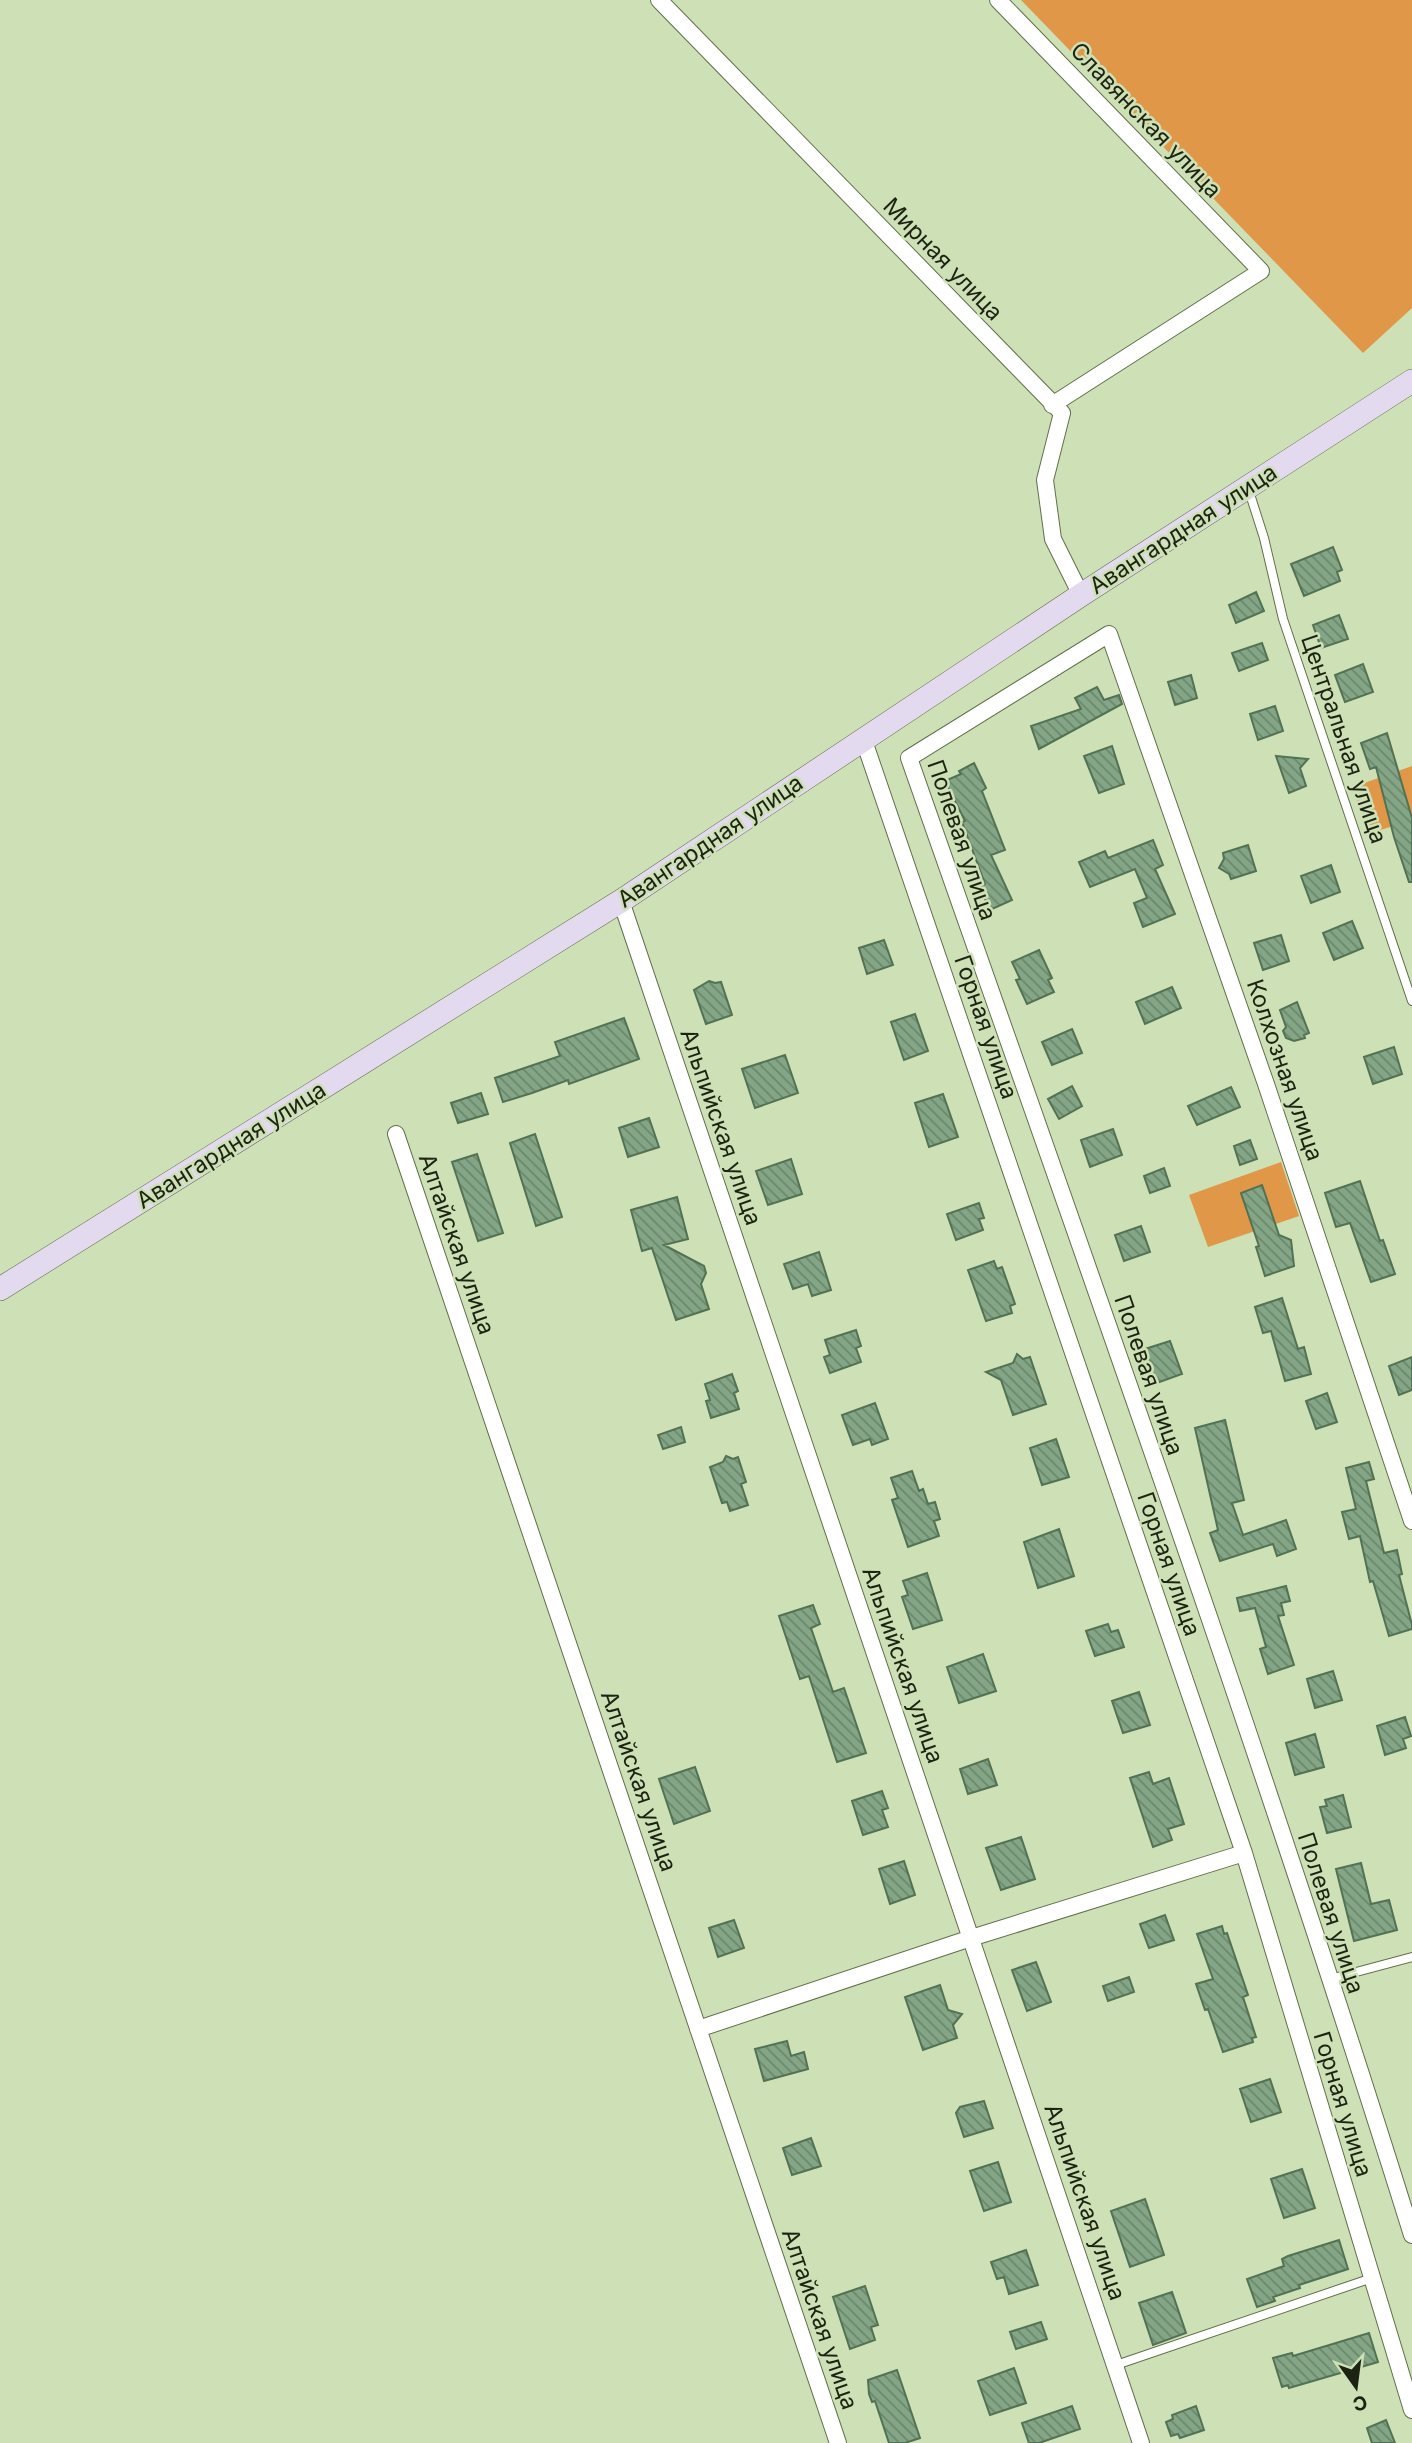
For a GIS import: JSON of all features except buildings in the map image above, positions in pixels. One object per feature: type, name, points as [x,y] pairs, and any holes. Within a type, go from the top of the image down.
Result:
[{"type":"main road","name":"Авангардная улица","points":[[0,1289],[621,901],[1080,595],[1412,381]]},
{"type":"street","name":"Мирная улица","points":[[659,0],[1052,405]]},
{"type":"street","name":"Славянская улица","points":[[998,0],[1261,271],[1052,405]]},
{"type":"street","points":[[1052,405],[1062,413],[1045,480],[1053,539],[1080,595]]},
{"type":"street","name":"Колхозная улица","points":[[1109,634],[1266,1084],[1412,1521]]},
{"type":"street","name":"Полевая улица","points":[[1109,634],[909,758],[1190,1560],[1412,2235]]},
{"type":"street","name":"Горная улица","points":[[863,738],[1244,1853],[1412,2410]]},
{"type":"street","name":"Альпийская улица","points":[[621,901],[1141,2443]]},
{"type":"street","name":"Алтайская улица","points":[[396,1134],[838,2443]]},
{"type":"street","points":[[698,2029],[971,1938],[1244,1853]]},
{"type":"lane","name":"Центральная улица","points":[[1248,487],[1264,538],[1283,618],[1412,1001]]},
{"type":"lane","points":[[1329,1980],[1412,1957]]},
{"type":"lane","points":[[1116,2365],[1372,2278]]},
{"type":"shaded area","points":[[1021,0],[1412,0],[1412,308],[1363,353]]},
{"type":"shaded area","points":[[1412,766],[1412,820],[1368,834],[1353,787]]},
{"type":"shaded area","points":[[1281,1162],[1299,1216],[1208,1247],[1189,1195]]}]
